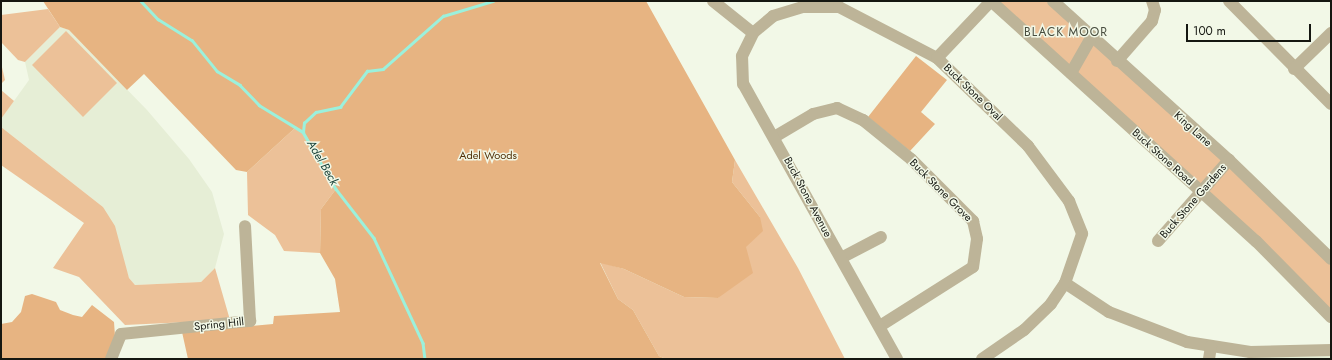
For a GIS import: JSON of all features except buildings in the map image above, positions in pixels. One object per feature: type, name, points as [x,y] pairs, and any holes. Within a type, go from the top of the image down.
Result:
[{"type":"street","points":[[713,1],[753,33]]},
{"type":"street","points":[[937,58],[991,1]]},
{"type":"street","name":"Buck Stone Road","points":[[991,1],[1200,191],[1331,317]]},
{"type":"street","name":"King Lane","points":[[1053,1],[1091,38],[1229,160],[1331,259]]},
{"type":"street","points":[[1117,61],[1152,21],[1155,10],[1152,1]]},
{"type":"street","points":[[1229,1],[1294,69],[1331,104]]},
{"type":"street","name":"Buck Stone Oval","points":[[753,33],[773,16],[803,7],[839,7],[937,58],[1028,146],[1069,201],[1082,234],[1066,283]]},
{"type":"street","points":[[1294,69],[1331,32]]},
{"type":"street","name":"Buck Stone Avenue","points":[[753,33],[742,56],[744,84],[776,136],[897,359]]},
{"type":"street","points":[[1071,73],[1091,38]]},
{"type":"street","name":"Buck Stone Grove","points":[[776,136],[813,114],[837,108],[863,120],[911,159],[973,221],[977,239],[973,267],[880,326]]},
{"type":"street","name":"Buck Stone Gardens","points":[[1158,241],[1200,191],[1229,160]]},
{"type":"street","name":"Spring Hill","points":[[111,359],[121,334],[250,321],[245,226]]},
{"type":"street","points":[[841,258],[881,236]]},
{"type":"street","points":[[982,359],[1024,330],[1051,304],[1066,283],[1109,312],[1148,329],[1211,346],[1250,352],[1308,356],[1331,350]]},
{"type":"street","points":[[1209,359],[1211,346]]},
{"type":"shaded area","points":[[991,1],[1053,1],[1331,259],[1331,317]]},
{"type":"shaded area","points":[[48,9],[60,27],[25,62],[18,60],[1,42],[1,15]]},
{"type":"shaded area","points":[[60,27],[69,30],[147,110],[189,159],[212,192],[224,234],[215,268],[201,282],[135,285],[129,278],[103,207],[1,127],[1,119],[29,80],[25,62]]},
{"type":"shaded area","points":[[66,31],[117,83],[83,117],[32,65]]},
{"type":"shaded area","points":[[1,63],[5,80],[1,84]]},
{"type":"shaded area","points":[[1,90],[14,101],[1,119]]},
{"type":"shaded area","points":[[1,127],[103,207],[115,226],[129,278],[135,285],[201,282],[215,268],[230,320],[125,325],[79,277],[53,268],[84,223],[1,165]]},
{"type":"shaded area","points":[[295,128],[303,132],[336,189],[321,209],[320,253],[284,251],[275,235],[248,215],[247,172]]},
{"type":"shaded area","points":[[735,160],[798,268],[845,359],[666,359],[659,356],[633,310],[618,299],[600,262],[624,269],[684,297],[718,298],[760,217],[732,182]]},
{"type":"shaded area","points":[[1250,352],[1331,352],[1331,359],[1250,359]]},
{"type":"green space","name":"Adel Woods","points":[[43,1],[646,1],[735,160],[732,182],[760,217],[763,231],[746,247],[753,273],[718,298],[684,297],[624,269],[600,263],[618,299],[633,310],[659,356],[666,359],[188,359],[182,332],[273,324],[274,316],[340,312],[335,279],[320,253],[321,209],[336,189],[304,132],[295,128],[247,172],[236,170],[144,74],[127,90],[69,30],[60,27]]},
{"type":"green space","points":[[916,56],[947,80],[921,112],[935,124],[910,151],[868,117]]},
{"type":"green space","points":[[32,294],[56,302],[60,310],[82,317],[92,305],[114,322],[115,336],[106,359],[1,359],[1,324],[12,322],[21,312],[25,296]]},
{"type":"waterway","name":"Adel Beck","points":[[141,1],[158,19],[192,40],[217,71],[240,85],[259,105],[303,132],[336,189],[374,238],[423,343],[425,359]]},
{"type":"waterway","points":[[303,132],[304,123],[316,112],[340,107],[367,71],[383,69],[443,16],[493,1]]},
{"type":"district","name":"BLACK MOOR","points":[[1066,33]]}]
